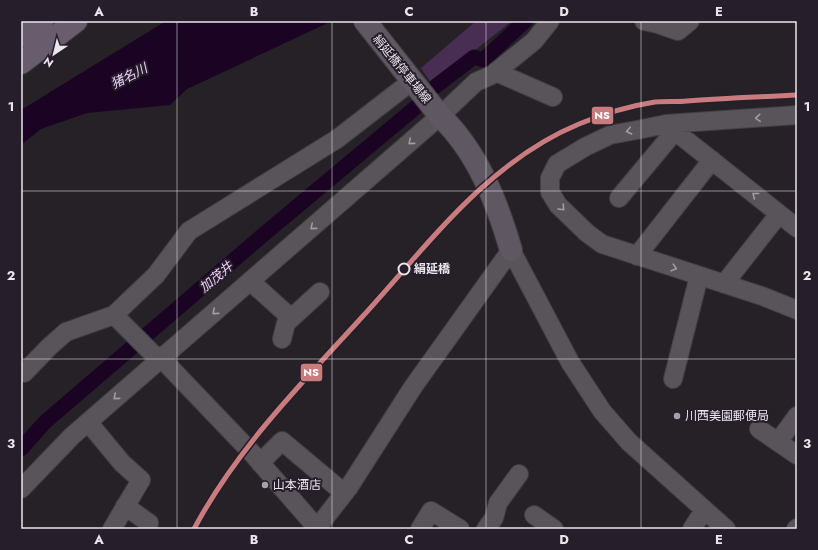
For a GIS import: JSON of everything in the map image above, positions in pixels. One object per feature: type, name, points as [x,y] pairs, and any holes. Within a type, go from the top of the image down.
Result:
[{"type":"highway","points":[[21,36],[42,21]]},
{"type":"highway","points":[[21,63],[76,21]]},
{"type":"main road","name":"絹延橋停車場線","points":[[364,21],[440,116],[461,155],[477,192],[511,250]]},
{"type":"street","points":[[21,489],[72,436],[440,116],[476,82],[496,72],[534,41],[550,21]]},
{"type":"street","points":[[644,21],[678,31],[690,21]]},
{"type":"street","points":[[496,72],[553,97]]},
{"type":"street","points":[[24,373],[48,347],[66,332],[114,315],[156,275],[189,231],[337,139],[412,81]]},
{"type":"street","points":[[797,115],[671,127],[610,135],[585,147],[557,164],[550,178],[550,192],[558,205],[587,234],[602,244],[762,296],[797,310]]},
{"type":"street","points":[[671,127],[797,228]]},
{"type":"street","points":[[620,198],[671,127]]},
{"type":"street","points":[[637,256],[712,160]]},
{"type":"street","points":[[724,284],[780,214]]},
{"type":"street","points":[[114,315],[153,354],[161,358],[246,446],[318,528],[344,493],[413,386],[511,250],[570,362],[602,411],[629,442],[726,529]]},
{"type":"street","points":[[673,379],[699,276]]},
{"type":"street","points":[[250,281],[291,318]]},
{"type":"street","points":[[282,339],[286,322],[320,292]]},
{"type":"street","points":[[778,442],[797,416]]},
{"type":"street","points":[[88,422],[122,463],[141,480],[112,529]]},
{"type":"street","points":[[759,429],[797,455]]},
{"type":"street","points":[[260,463],[282,441],[344,493]]},
{"type":"street","points":[[486,529],[494,518],[498,503],[519,474]]},
{"type":"street","points":[[125,506],[149,523],[148,529]]},
{"type":"street","points":[[420,529],[431,510],[460,529]]},
{"type":"street","points":[[692,529],[704,510]]},
{"type":"street","points":[[534,515],[554,529]]},
{"type":"shaded area","points":[[476,21],[512,21],[432,84],[421,68]]},
{"type":"water","name":"猪名川","points":[[166,21],[332,21],[187,89],[170,105],[87,113],[41,129],[21,145],[21,110]]},
{"type":"waterway","name":"加茂井","points":[[436,86],[474,57],[483,60],[525,21]]},
{"type":"waterway","name":"加茂井","points":[[21,449],[45,422],[263,235],[415,108]]},
{"type":"transit line","name":"NS","points":[[194,529],[211,499],[230,471],[250,444],[294,391],[436,234],[487,183],[516,160],[546,140],[579,124],[626,108],[655,102],[797,95]]},
{"type":"place","name":"絹延橋","points":[[404,269]]},
{"type":"place","name":"川西美園郵便局","points":[[677,416]]},
{"type":"place","name":"山本酒店","points":[[265,485]]}]
